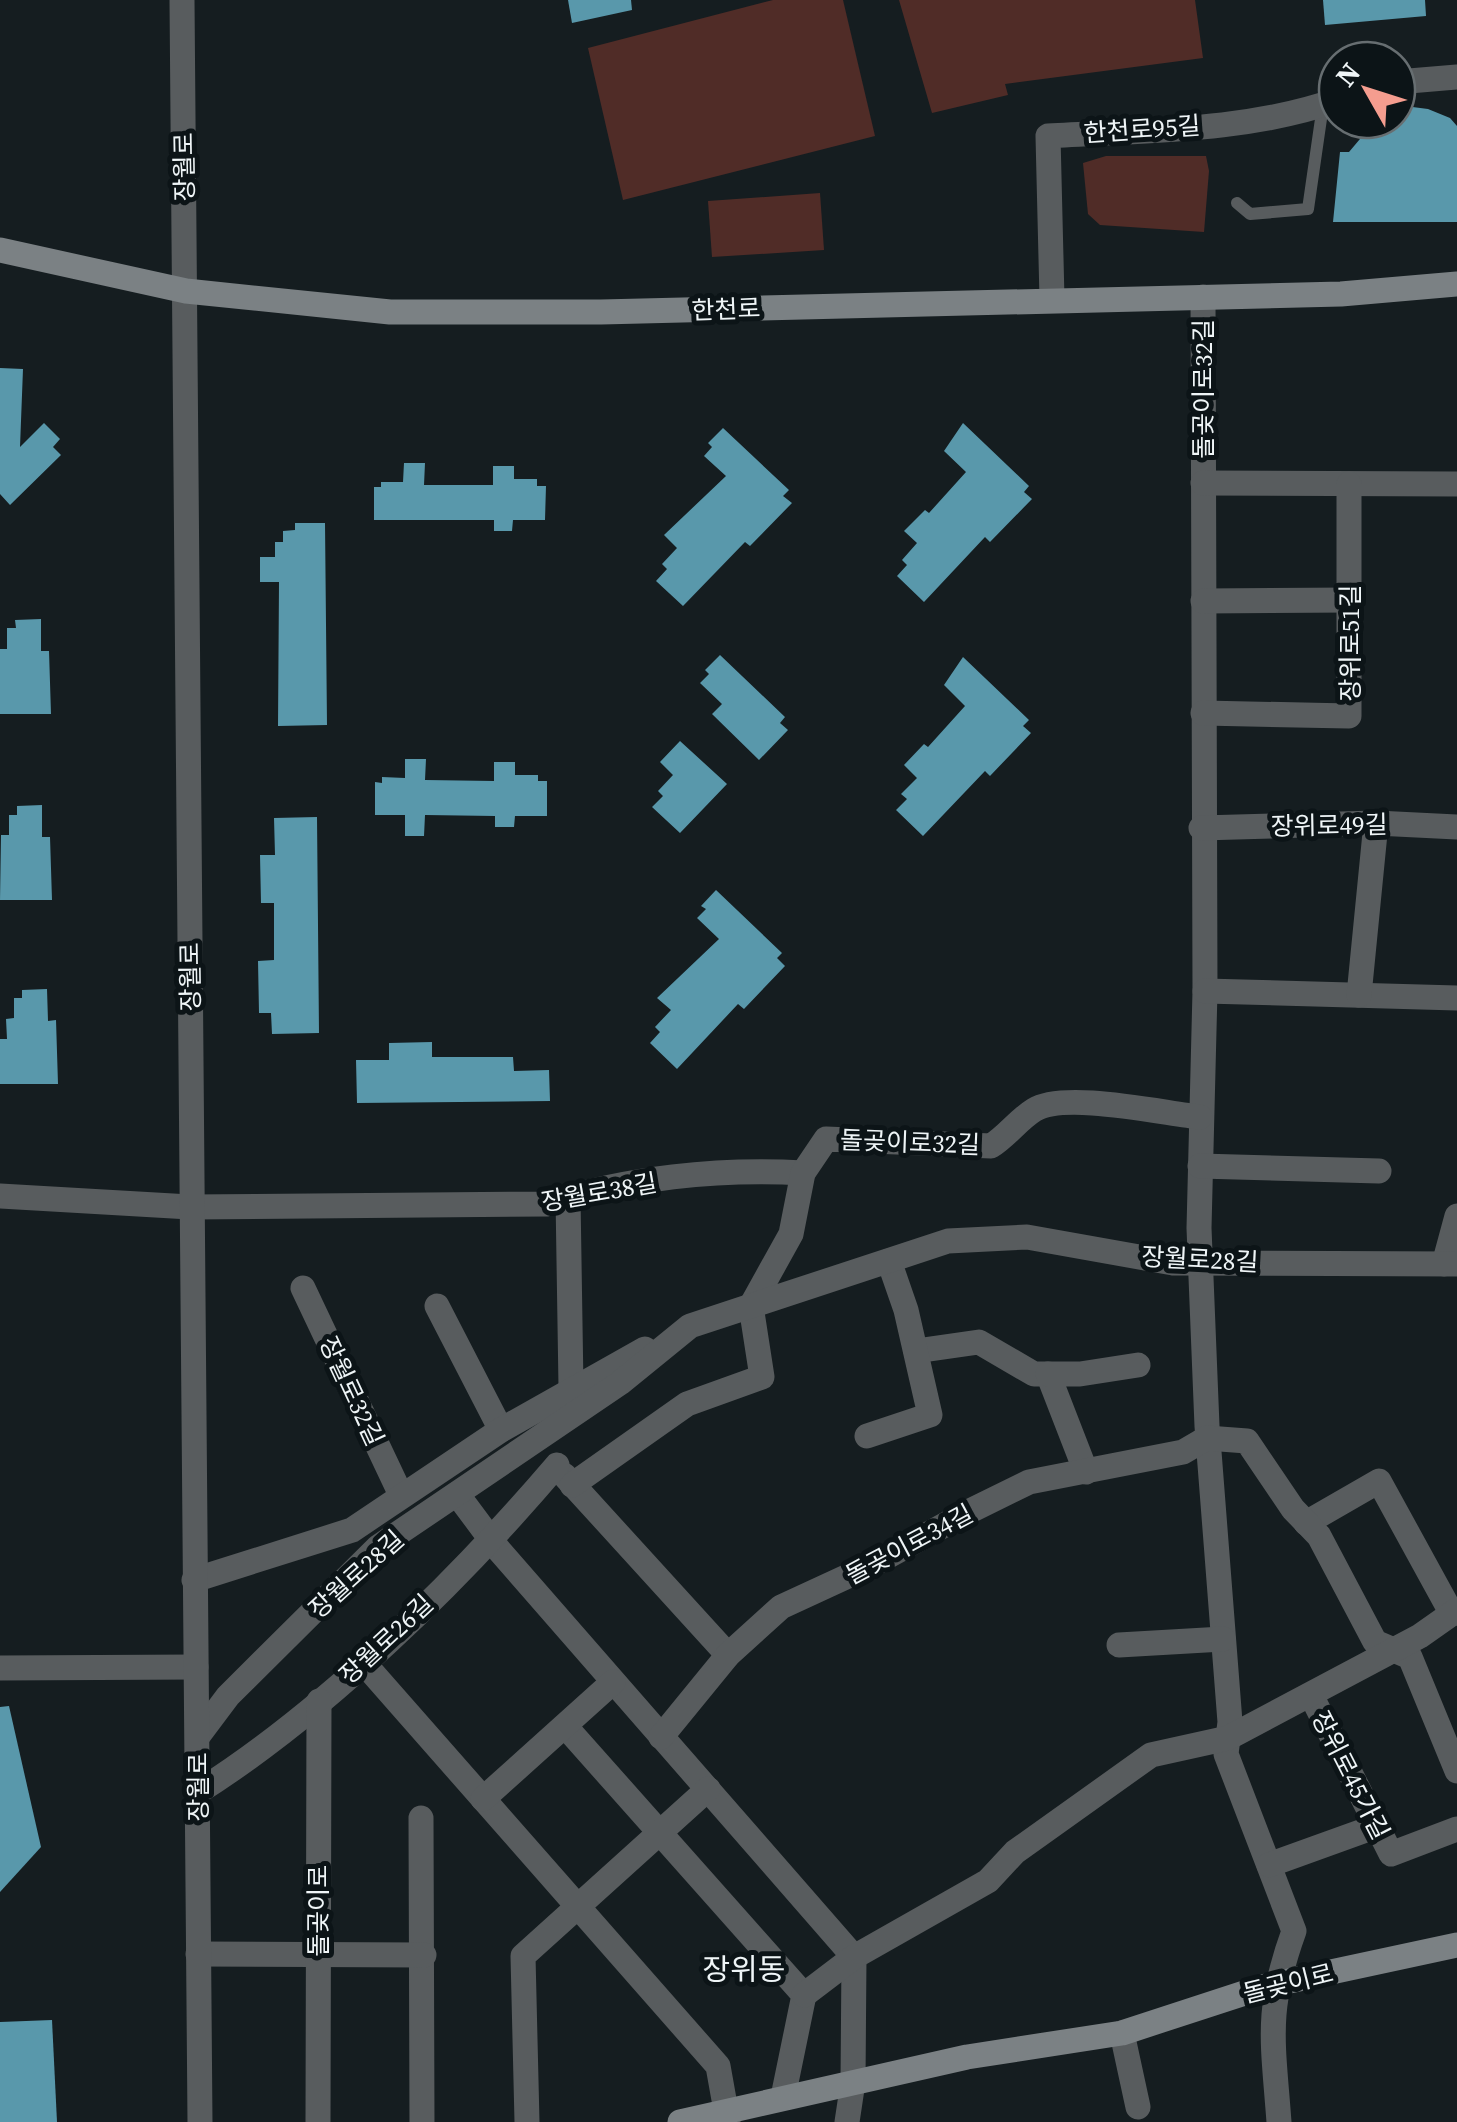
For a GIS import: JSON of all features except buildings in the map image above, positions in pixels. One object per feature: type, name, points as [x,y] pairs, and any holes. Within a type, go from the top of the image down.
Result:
[{"type":"main road","name":"한천로","points":[[0,250],[186,291],[390,312],[601,312],[1341,294],[1457,284]]},
{"type":"main road","name":"돌곶이로","points":[[680,2122],[728,2116],[783,2096],[1122,2033],[1274,1984],[1457,1945]]},
{"type":"street","name":"장월로","points":[[182,0],[200,2122]]},
{"type":"street","points":[[1417,80],[1457,77]]},
{"type":"street","name":"한천로95길","points":[[1052,299],[1048,136],[1200,126],[1317,105]]},
{"type":"street","name":"돌곶이로32길","points":[[1203,297],[1204,991],[1200,1166],[1208,1438],[1223,1640],[1226,1754],[1294,1930],[1274,1984],[1270,2024],[1278,2122]]},
{"type":"street","points":[[1204,484],[1453,481]]},
{"type":"street","name":"장위로51길","points":[[1203,713],[1349,716],[1349,484]]},
{"type":"street","points":[[1203,601],[1350,600]]},
{"type":"street","points":[[1359,995],[1376,823]]},
{"type":"street","name":"장위로49길","points":[[1201,828],[1376,823],[1457,827]]},
{"type":"street","points":[[1204,991],[1457,998]]},
{"type":"street","name":"돌곶이로32길","points":[[803,1173],[826,1139],[991,1146],[1010,1135],[1034,1110],[1060,1102],[1200,1117]]},
{"type":"street","points":[[1200,1166],[1378,1171]]},
{"type":"street","name":"장월로38길","points":[[0,1196],[190,1206],[546,1204],[580,1190],[756,1170],[803,1173]]},
{"type":"street","points":[[752,1306],[790,1234],[803,1173]]},
{"type":"street","points":[[568,1197],[570,1387]]},
{"type":"street","points":[[1450,1264],[1457,1216]]},
{"type":"street","name":"장월로28길","points":[[198,1736],[228,1696],[378,1547],[620,1383],[690,1326],[948,1242],[1027,1237],[1172,1263],[1450,1264]]},
{"type":"street","points":[[868,1436],[930,1416],[916,1351],[888,1261]]},
{"type":"street","name":"장월로32길","points":[[302,1288],[401,1495]]},
{"type":"street","points":[[437,1306],[501,1430]]},
{"type":"street","name":"장월로26길","points":[[198,1792],[262,1752],[564,1475],[687,1404],[762,1377],[752,1306]]},
{"type":"street","points":[[194,1580],[352,1530],[570,1387],[690,1326]]},
{"type":"street","points":[[916,1351],[980,1342],[1034,1374],[1080,1374],[1138,1365]]},
{"type":"street","points":[[1048,1374],[1086,1472]]},
{"type":"street","points":[[1208,1438],[1248,1441],[1319,1536],[1376,1642],[1410,1657],[1457,1771]]},
{"type":"street","name":"돌곶이로34길","points":[[661,1737],[728,1655],[781,1607],[1029,1482],[1183,1452],[1208,1438]]},
{"type":"street","points":[[537,1439],[564,1475],[728,1655]]},
{"type":"street","name":"장위로45가길","points":[[1228,1738],[1394,1650],[1454,1612],[1379,1481],[1306,1522]]},
{"type":"street","points":[[457,1494],[613,1682],[854,1957],[853,2082],[847,2122]]},
{"type":"street","points":[[1119,1645],[1223,1640]]},
{"type":"street","points":[[362,1662],[718,2066],[728,2116]]},
{"type":"street","points":[[0,1668],[196,1667]]},
{"type":"street","points":[[483,1800],[613,1682]]},
{"type":"street","name":"장위로45가길","points":[[1311,1695],[1391,1854],[1457,1829]]},
{"type":"street","name":"돌곶이로","points":[[318,2122],[319,1701]]},
{"type":"street","points":[[564,1726],[804,1994]]},
{"type":"street","points":[[783,2096],[804,1994],[854,1957],[988,1881],[1015,1852],[1151,1755],[1228,1738]]},
{"type":"street","points":[[527,2122],[523,1956],[708,1789]]},
{"type":"street","points":[[421,1818],[422,2122]]},
{"type":"street","points":[[1269,1866],[1377,1826]]},
{"type":"street","points":[[198,1954],[424,1955]]},
{"type":"street","points":[[1122,2033],[1138,2107]]},
{"type":"lane","points":[[1237,204],[1250,214],[1308,209],[1322,140]]},
{"type":"shaded area","points":[[773,0],[843,0],[875,136],[623,200],[588,48]]},
{"type":"shaded area","points":[[899,0],[1195,0],[1203,58],[1005,84],[1008,95],[932,113]]},
{"type":"shaded area","points":[[1106,156],[1206,156],[1209,171],[1204,232],[1100,225],[1088,214],[1083,163]]},
{"type":"shaded area","points":[[820,193],[824,250],[712,257],[708,201]]},
{"type":"district","name":"장위동","points":[[744,1970]]}]
